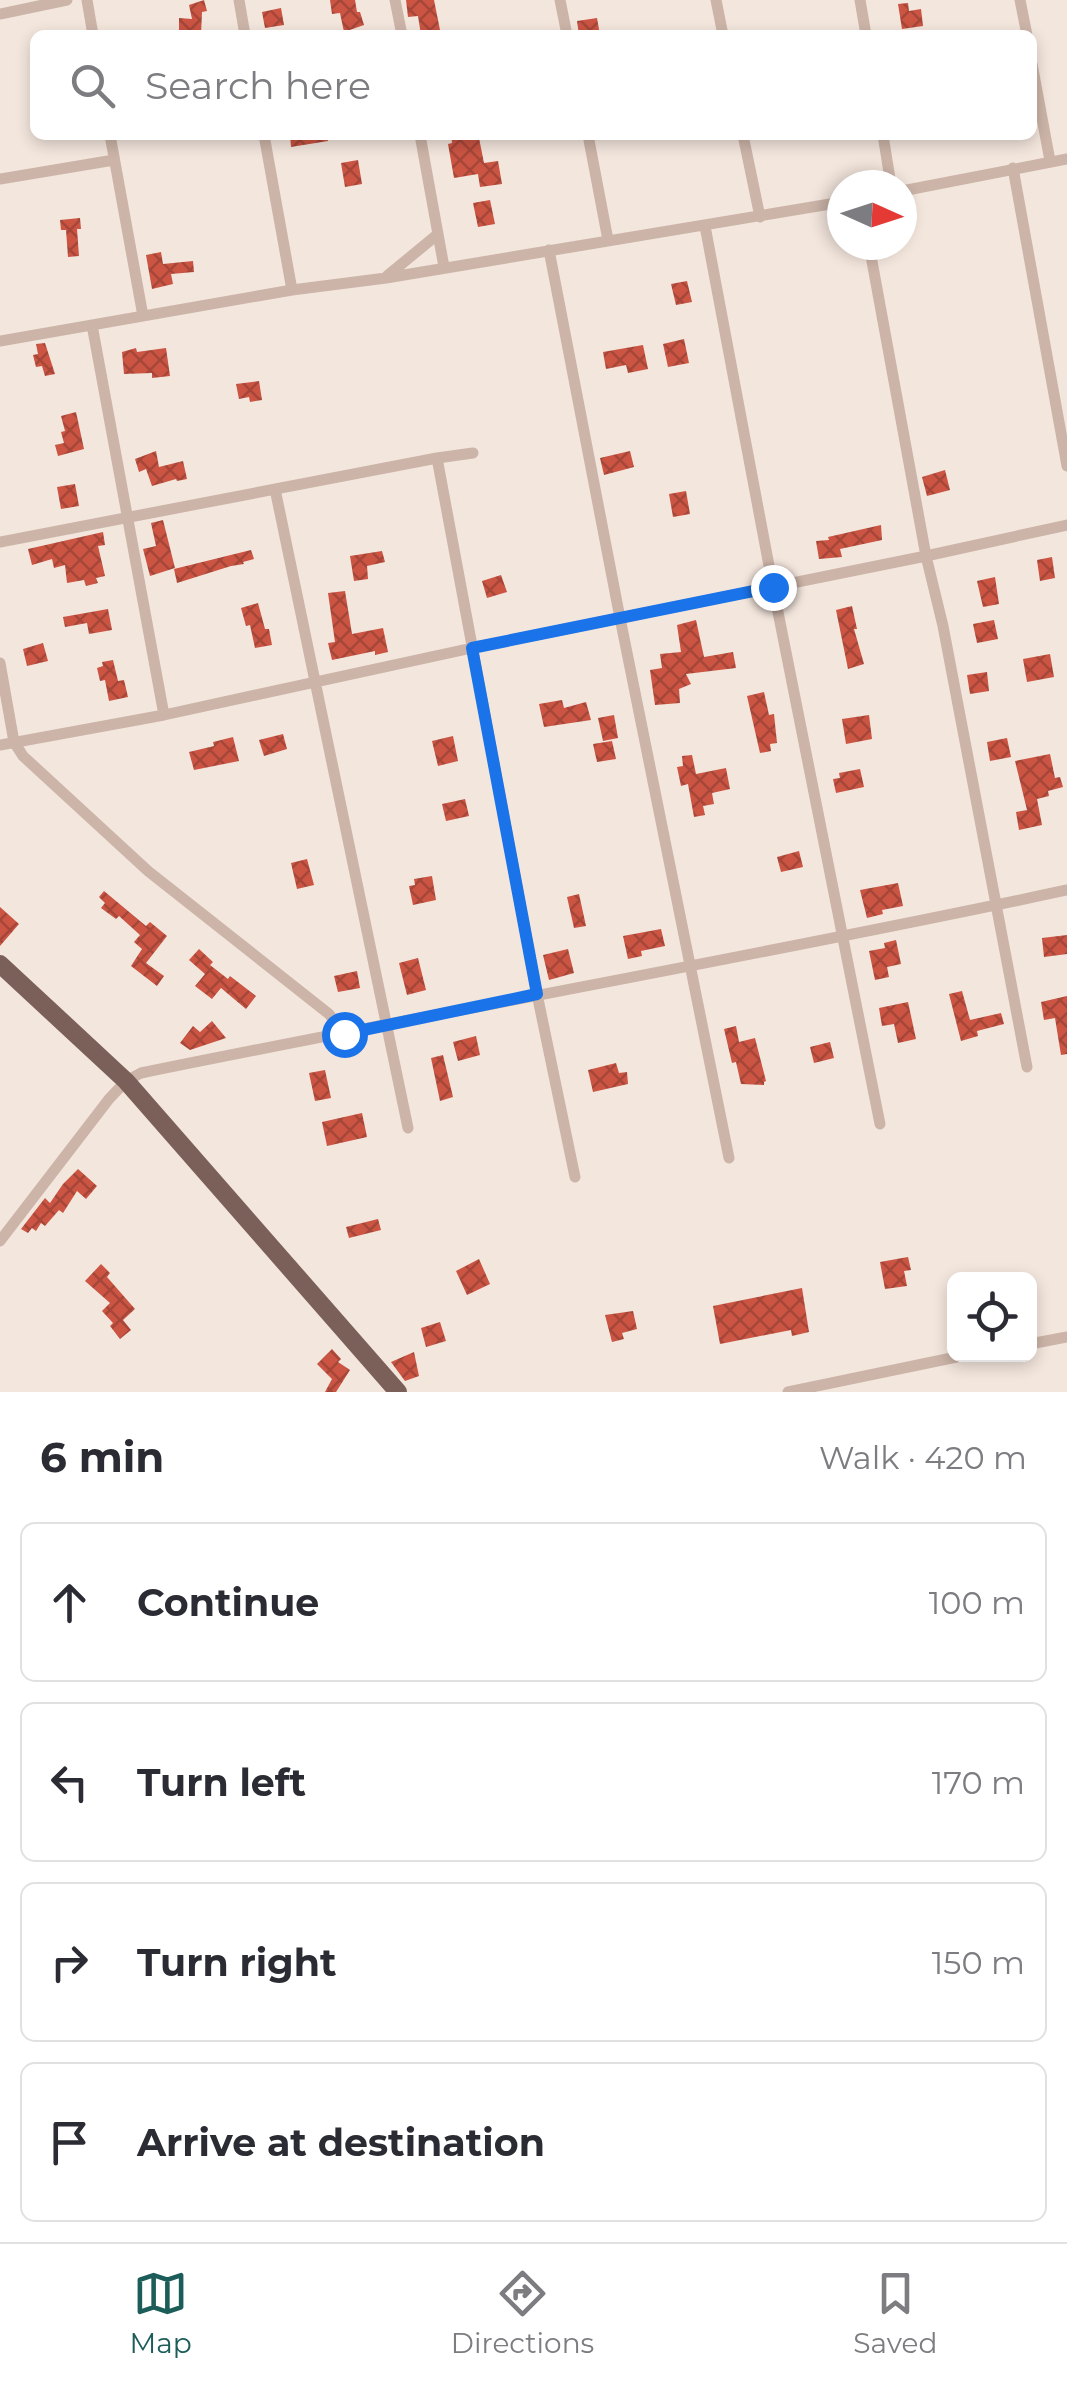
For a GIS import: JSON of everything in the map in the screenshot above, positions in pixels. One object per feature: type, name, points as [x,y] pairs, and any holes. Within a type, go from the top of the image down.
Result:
[{"type":"main road","points":[[0,964],[126,1081],[398,1392]]},
{"type":"street","points":[[0,14],[68,0]]},
{"type":"street","points":[[87,0],[93,30]]},
{"type":"street","points":[[239,0],[244,30]]},
{"type":"street","points":[[395,0],[401,30]]},
{"type":"street","points":[[560,0],[566,30]]},
{"type":"street","points":[[716,0],[722,30]]},
{"type":"street","points":[[860,0],[865,30]]},
{"type":"street","points":[[1020,0],[1025,30]]},
{"type":"street","points":[[1037,91],[1050,162]]},
{"type":"street","points":[[111,140],[144,316]]},
{"type":"street","points":[[265,140],[292,290]]},
{"type":"street","points":[[421,140],[444,266]]},
{"type":"street","points":[[589,140],[608,240]]},
{"type":"street","points":[[744,140],[760,217]]},
{"type":"street","points":[[883,140],[888,170]]},
{"type":"street","points":[[917,187],[1067,159]]},
{"type":"street","points":[[0,179],[114,160]]},
{"type":"street","points":[[1013,168],[1067,466]]},
{"type":"street","points":[[0,340],[827,205]]},
{"type":"street","points":[[705,226],[880,1124]]},
{"type":"street","points":[[386,278],[438,234]]},
{"type":"street","points":[[550,250],[729,1158]]},
{"type":"street","points":[[871,260],[1028,1067]]},
{"type":"street","points":[[92,325],[164,715]]},
{"type":"street","points":[[0,542],[474,453]]},
{"type":"street","points":[[437,458],[575,1178]]},
{"type":"street","points":[[275,489],[408,1128]]},
{"type":"street","points":[[0,745],[164,715],[1067,525]]},
{"type":"street","points":[[0,663],[14,742],[23,756],[148,871],[329,1014],[344,1034]]},
{"type":"street","points":[[0,1241],[110,1099],[126,1081],[142,1074],[1067,890]]},
{"type":"street","points":[[1037,1342],[1067,1336]]},
{"type":"street","points":[[788,1392],[947,1359]]},
{"type":"building","points":[[204,0],[207,11],[202,12],[201,30],[179,30],[179,18],[192,19],[189,5]]},
{"type":"building","points":[[330,0],[355,0],[364,25],[344,30],[340,13],[332,14]]},
{"type":"building","points":[[406,0],[434,0],[440,30],[420,30],[418,16],[408,17]]},
{"type":"building","points":[[908,3],[909,11],[921,9],[923,26],[902,29],[898,4]]},
{"type":"building","points":[[281,8],[284,25],[265,28],[262,12]]},
{"type":"building","points":[[597,18],[599,30],[578,30],[577,21]]},
{"type":"building","points":[[290,140],[328,140],[328,141],[291,147]]},
{"type":"building","points":[[452,140],[479,140],[484,163],[498,161],[502,184],[480,187],[478,174],[454,178],[448,144]]},
{"type":"building","points":[[358,160],[362,184],[345,187],[341,163]]},
{"type":"building","points":[[490,200],[495,224],[478,227],[473,203]]},
{"type":"building","points":[[80,218],[79,256],[68,257],[66,230],[61,230],[60,220]]},
{"type":"building","points":[[161,252],[163,264],[193,261],[194,272],[171,274],[173,284],[152,289],[146,255]]},
{"type":"building","points":[[687,281],[692,302],[676,305],[671,284]]},
{"type":"building","points":[[684,339],[689,363],[668,367],[663,344]]},
{"type":"building","points":[[45,343],[55,374],[45,376],[42,366],[36,367],[33,355],[38,354],[36,344]]},
{"type":"building","points":[[643,345],[648,369],[628,373],[626,365],[606,369],[603,352]]},
{"type":"building","points":[[136,348],[137,352],[166,348],[170,376],[124,374],[122,352]]},
{"type":"building","points":[[259,381],[262,400],[239,399],[236,384]]},
{"type":"building","points":[[76,412],[84,449],[58,456],[55,445],[64,443],[61,432],[65,431],[61,416]]},
{"type":"building","points":[[156,451],[159,467],[183,461],[187,479],[152,486],[146,469],[139,472],[135,459]]},
{"type":"building","points":[[630,451],[634,467],[604,475],[600,458]]},
{"type":"building","points":[[945,470],[950,490],[927,496],[922,477]]},
{"type":"building","points":[[75,484],[79,506],[61,509],[57,487]]},
{"type":"building","points":[[686,491],[690,514],[673,517],[669,494]]},
{"type":"building","points":[[163,520],[175,568],[150,576],[143,549],[156,546],[151,523]]},
{"type":"building","points":[[881,525],[882,540],[840,549],[842,557],[819,559],[816,541]]},
{"type":"building","points":[[103,532],[105,545],[98,546],[105,576],[96,578],[98,583],[67,583],[65,565],[54,568],[52,559],[32,565],[28,549]]},
{"type":"building","points":[[251,550],[254,559],[244,564],[177,583],[174,569]]},
{"type":"building","points":[[382,551],[385,562],[367,566],[368,579],[354,581],[350,556]]},
{"type":"building","points":[[1052,557],[1055,578],[1040,581],[1037,560]]},
{"type":"building","points":[[501,575],[507,592],[487,598],[482,581]]},
{"type":"building","points":[[995,577],[999,604],[983,607],[977,581]]},
{"type":"building","points":[[345,591],[352,634],[383,628],[388,652],[332,660],[328,643],[335,642],[328,593]]},
{"type":"building","points":[[258,603],[272,645],[255,648],[241,608]]},
{"type":"building","points":[[852,606],[864,664],[848,669],[836,610]]},
{"type":"building","points":[[108,609],[112,630],[89,634],[87,623],[65,627],[63,617]]},
{"type":"building","points":[[696,620],[704,657],[733,652],[736,668],[686,674],[691,684],[679,689],[680,703],[655,705],[650,670],[662,668],[660,654],[681,652],[677,625]]},
{"type":"building","points":[[994,620],[998,639],[977,643],[973,624]]},
{"type":"building","points":[[43,643],[48,661],[27,666],[23,649]]},
{"type":"building","points":[[1050,654],[1054,677],[1027,682],[1023,659]]},
{"type":"building","points":[[113,660],[118,681],[124,680],[128,697],[109,701],[105,680],[100,681],[97,668],[103,666],[102,662]]},
{"type":"building","points":[[987,672],[989,691],[970,694],[967,675]]},
{"type":"building","points":[[764,692],[769,715],[774,714],[777,743],[770,744],[771,751],[760,753],[747,696]]},
{"type":"building","points":[[562,700],[564,708],[586,702],[591,720],[544,727],[539,704]]},
{"type":"building","points":[[614,715],[618,738],[603,741],[598,718]]},
{"type":"building","points":[[869,715],[872,739],[846,744],[842,719]]},
{"type":"building","points":[[283,734],[287,749],[264,756],[259,740]]},
{"type":"building","points":[[453,736],[458,761],[438,766],[432,741]]},
{"type":"building","points":[[233,737],[239,761],[194,770],[189,752]]},
{"type":"building","points":[[1007,738],[1011,757],[990,761],[987,742]]},
{"type":"building","points":[[612,741],[616,759],[597,762],[593,744]]},
{"type":"building","points":[[1050,754],[1055,778],[1060,777],[1063,787],[1037,799],[1042,825],[1019,830],[1016,812],[1027,810],[1015,761]]},
{"type":"building","points":[[692,755],[696,774],[726,768],[730,789],[712,793],[714,804],[703,806],[705,815],[694,817],[688,784],[681,786],[677,767],[683,766],[682,756]]},
{"type":"building","points":[[860,769],[864,787],[836,793],[833,779],[840,778],[839,773]]},
{"type":"building","points":[[465,799],[469,816],[446,821],[442,804]]},
{"type":"building","points":[[799,851],[803,867],[781,872],[777,857]]},
{"type":"building","points":[[307,859],[314,885],[297,889],[291,863]]},
{"type":"building","points":[[432,876],[436,900],[413,905],[409,886],[415,885],[414,879]]},
{"type":"building","points":[[898,883],[903,906],[867,918],[860,890]]},
{"type":"building","points":[[104,891],[146,926],[150,922],[167,936],[146,963],[164,976],[157,986],[131,966],[142,949],[134,942],[140,935],[119,916],[116,919],[101,908],[105,903],[99,897]]},
{"type":"building","points":[[579,894],[586,926],[574,928],[567,897]]},
{"type":"building","points":[[0,907],[19,924],[0,946]]},
{"type":"building","points":[[661,929],[665,946],[641,951],[642,956],[628,959],[623,936]]},
{"type":"building","points":[[1067,935],[1067,954],[1044,957],[1042,938]]},
{"type":"building","points":[[896,940],[901,964],[887,967],[889,977],[875,980],[869,951],[885,948],[884,943]]},
{"type":"building","points":[[199,949],[213,962],[210,965],[256,996],[246,1009],[221,988],[212,999],[195,986],[205,974],[189,960]]},
{"type":"building","points":[[568,949],[574,973],[549,980],[543,955]]},
{"type":"building","points":[[418,958],[426,990],[407,995],[399,963]]},
{"type":"building","points":[[357,971],[360,988],[338,992],[334,976]]},
{"type":"building","points":[[962,991],[970,1020],[1001,1013],[1004,1024],[977,1031],[978,1036],[961,1041],[949,994]]},
{"type":"building","points":[[1067,996],[1067,1054],[1061,1055],[1055,1018],[1044,1020],[1041,1002]]},
{"type":"building","points":[[908,1002],[916,1039],[898,1043],[894,1024],[882,1026],[879,1008]]},
{"type":"building","points":[[212,1021],[226,1038],[190,1050],[180,1043],[193,1026],[200,1032]]},
{"type":"building","points":[[736,1026],[739,1042],[755,1038],[764,1085],[741,1084],[724,1029]]},
{"type":"building","points":[[476,1036],[480,1055],[458,1061],[453,1042]]},
{"type":"building","points":[[830,1042],[834,1058],[814,1063],[810,1047]]},
{"type":"building","points":[[443,1055],[453,1097],[440,1101],[431,1058]]},
{"type":"building","points":[[616,1063],[619,1073],[627,1072],[628,1084],[593,1092],[588,1070]]},
{"type":"building","points":[[325,1070],[331,1098],[315,1101],[309,1073]]},
{"type":"building","points":[[362,1113],[367,1137],[327,1146],[322,1122]]},
{"type":"building","points":[[78,1169],[97,1186],[86,1199],[77,1191],[63,1213],[59,1210],[45,1226],[41,1223],[36,1231],[32,1228],[28,1233],[21,1229],[45,1198],[50,1203]]},
{"type":"building","points":[[378,1219],[381,1230],[349,1238],[346,1227]]},
{"type":"building","points":[[908,1257],[911,1270],[904,1271],[907,1286],[885,1289],[880,1262]]},
{"type":"building","points":[[479,1259],[490,1284],[467,1295],[456,1271]]},
{"type":"building","points":[[101,1264],[110,1273],[107,1277],[135,1309],[123,1320],[131,1330],[120,1339],[102,1311],[110,1303],[85,1281]]},
{"type":"building","points":[[802,1288],[809,1332],[792,1336],[791,1330],[720,1344],[713,1306]]},
{"type":"building","points":[[633,1311],[637,1329],[622,1333],[624,1339],[612,1342],[605,1315]]},
{"type":"building","points":[[440,1322],[446,1341],[426,1347],[421,1328]]},
{"type":"building","points":[[332,1349],[341,1359],[338,1362],[350,1370],[336,1392],[325,1392],[332,1379],[317,1364]]},
{"type":"building","points":[[414,1352],[419,1376],[405,1381],[391,1362]]},
{"type":"route","points":[[344,1034],[537,994],[472,648],[773,587]]}]
